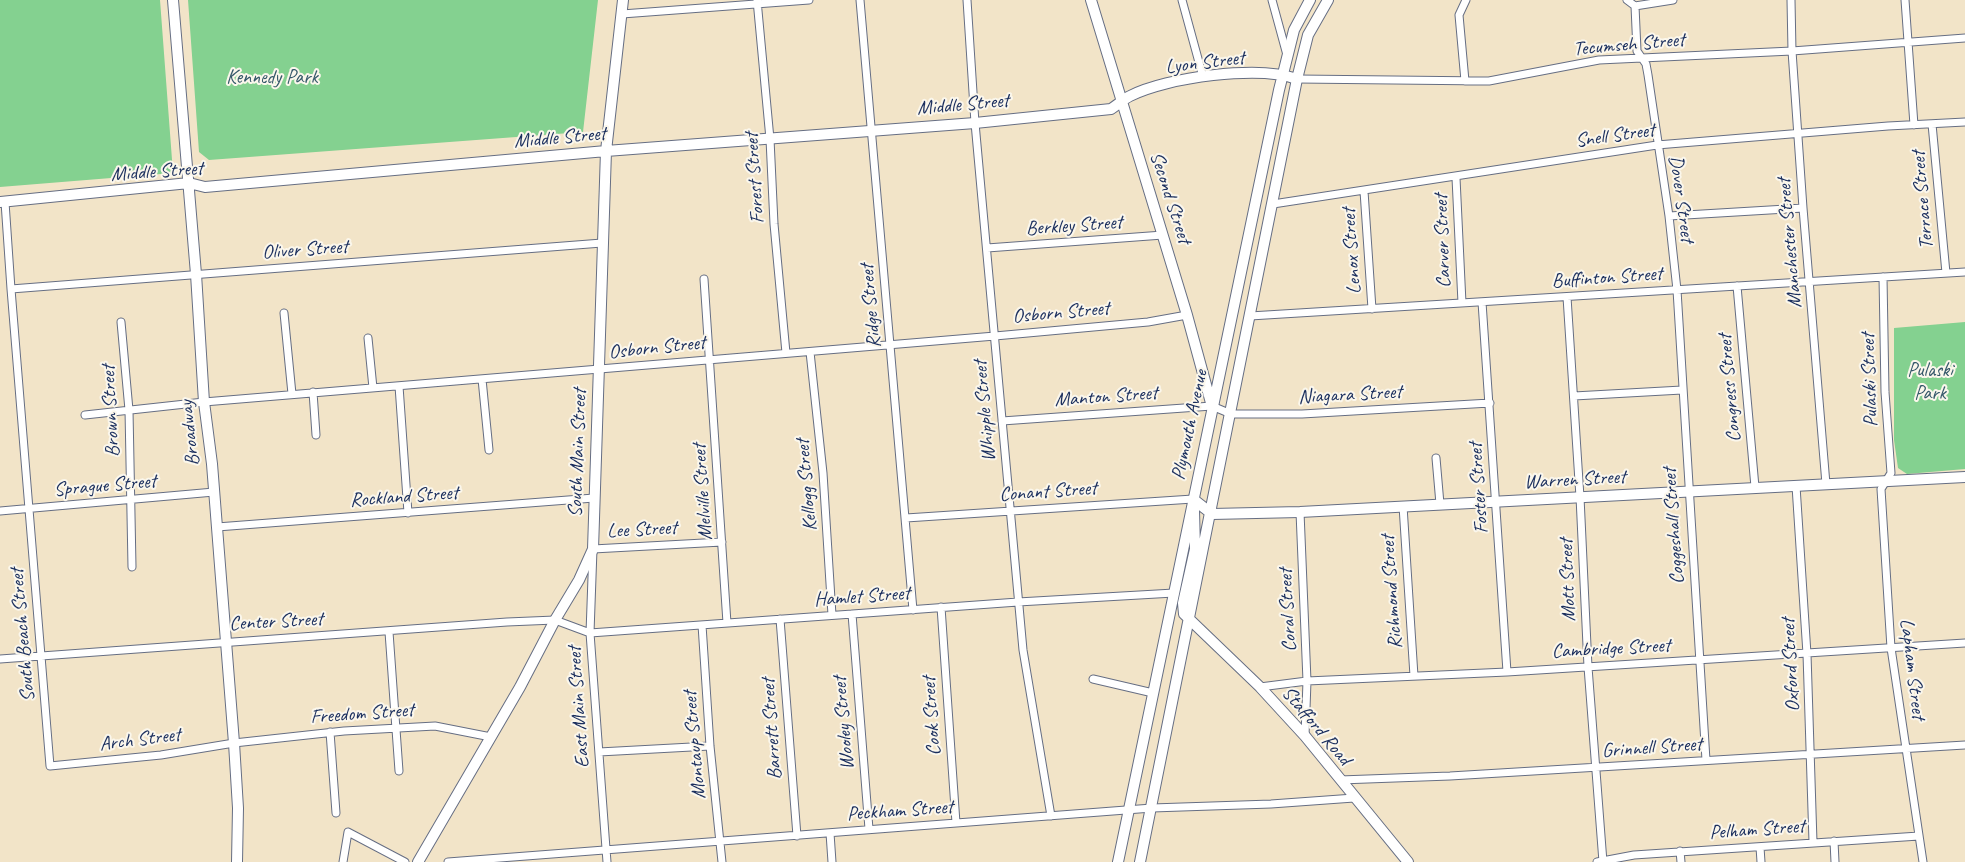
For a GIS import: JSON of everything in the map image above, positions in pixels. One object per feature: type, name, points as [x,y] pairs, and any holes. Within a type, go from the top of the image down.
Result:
[{"type":"main road","name":"Broadway","points":[[173,0],[189,183],[204,402],[214,492],[234,743],[238,808],[237,862]]},
{"type":"main road","name":"South Main Street","points":[[418,862],[579,580],[593,549],[606,151],[623,0]]},
{"type":"main road","name":"Second Street","points":[[1091,0],[1187,315],[1212,406]]},
{"type":"main road","name":"Plymouth Avenue","points":[[1118,862],[1287,55],[1294,30],[1310,0]]},
{"type":"main road","name":"Plymouth Avenue","points":[[1140,862],[1191,619],[1297,79],[1311,29],[1328,0]]},
{"type":"main road","name":"Lyon Street","points":[[1121,103],[1129,96],[1170,82],[1204,77],[1283,74],[1297,79]]},
{"type":"main road","name":"Middle Street","points":[[3,202],[189,183],[205,186],[606,151],[975,123],[1111,109],[1121,103]]},
{"type":"main road","name":"Warren Street","points":[[1212,514],[1300,512],[1965,477]]},
{"type":"main road","points":[[1193,499],[1212,514]]},
{"type":"main road","points":[[1191,619],[1184,614],[1183,607],[1194,549],[1193,499]]},
{"type":"main road","name":"Stafford Road","points":[[1191,619],[1244,674],[1260,686],[1305,736],[1408,862]]},
{"type":"street","points":[[622,14],[757,2],[809,0]]},
{"type":"street","name":"Ridge Street","points":[[860,0],[869,130],[913,610]]},
{"type":"street","name":"Whipple Street","points":[[967,0],[975,123],[1018,602],[1023,650],[1051,816]]},
{"type":"street","points":[[1182,0],[1204,77]]},
{"type":"street","points":[[1272,0],[1287,55]]},
{"type":"street","points":[[1465,81],[1460,15],[1466,0]]},
{"type":"street","points":[[1627,0],[1635,6],[1673,0]]},
{"type":"street","name":"Manchester Street","points":[[1791,0],[1792,50],[1803,208],[1826,484]]},
{"type":"street","points":[[1905,0],[1914,125]]},
{"type":"street","name":"Forest Street","points":[[757,2],[770,139],[774,224],[786,354]]},
{"type":"street","name":"Dover Street","points":[[1635,6],[1637,51],[1646,64],[1669,216],[1677,290]]},
{"type":"street","name":"Tecumseh Street","points":[[1297,79],[1498,80],[1599,60],[1792,50],[1965,38]]},
{"type":"street","name":"Snell Street","points":[[1272,204],[1456,178],[1657,145],[1965,122]]},
{"type":"street","name":"Terrace Street","points":[[1932,124],[1946,273]]},
{"type":"street","name":"Carver Street","points":[[1456,178],[1462,303]]},
{"type":"street","name":"Lenox Street","points":[[1364,191],[1372,309]]},
{"type":"street","name":"South Beach Street","points":[[3,202],[50,766]]},
{"type":"street","points":[[1669,216],[1803,208]]},
{"type":"street","name":"Berkley Street","points":[[987,248],[1163,236]]},
{"type":"street","name":"Oliver Street","points":[[10,289],[602,243]]},
{"type":"street","name":"Buffinton Street","points":[[1250,316],[1965,272]]},
{"type":"street","name":"Pulaski Street","points":[[1882,277],[1885,392],[1891,473],[1887,481]]},
{"type":"street","name":"Melville Street","points":[[704,279],[727,623]]},
{"type":"street","name":"Congress Street","points":[[1737,286],[1755,487]]},
{"type":"street","name":"Coggeshall Street","points":[[1677,290],[1706,760]]},
{"type":"street","name":"Mott Street","points":[[1567,297],[1580,497],[1588,667],[1597,767],[1601,861]]},
{"type":"street","name":"Foster Street","points":[[1482,302],[1497,501],[1507,672]]},
{"type":"street","points":[[284,313],[292,394]]},
{"type":"street","name":"Osborn Street","points":[[85,415],[313,392],[994,336],[1148,322],[1187,315]]},
{"type":"street","name":"Brown Street","points":[[121,322],[129,410],[132,567]]},
{"type":"street","points":[[368,338],[373,388]]},
{"type":"street","name":"Kellogg Street","points":[[810,352],[823,473],[832,615]]},
{"type":"street","points":[[482,379],[489,450]]},
{"type":"street","points":[[399,386],[408,513]]},
{"type":"street","points":[[1574,396],[1682,390]]},
{"type":"street","points":[[313,392],[316,435]]},
{"type":"street","name":"Niagara Street","points":[[1212,406],[1232,414],[1302,414],[1490,403]]},
{"type":"street","name":"Manton Street","points":[[1002,421],[1212,406]]},
{"type":"street","points":[[1436,458],[1440,504]]},
{"type":"street","name":"Lapham Street","points":[[1887,481],[1881,489],[1891,648],[1923,862]]},
{"type":"street","name":"Oxford Street","points":[[1796,486],[1807,654],[1814,842]]},
{"type":"street","name":"Sprague Street","points":[[0,511],[214,492]]},
{"type":"street","name":"Rockland Street","points":[[217,527],[594,498]]},
{"type":"street","name":"Conant Street","points":[[906,518],[1193,499]]},
{"type":"street","name":"Richmond Street","points":[[1403,506],[1414,676]]},
{"type":"street","name":"Coral Street","points":[[1300,512],[1307,681],[1305,736]]},
{"type":"street","name":"Lee Street","points":[[593,549],[722,542]]},
{"type":"street","name":"East Main Street","points":[[593,549],[590,633],[607,862]]},
{"type":"street","name":"Hamlet Street","points":[[555,620],[590,633],[941,607],[1174,593]]},
{"type":"street","name":"Cook Street","points":[[941,607],[956,823]]},
{"type":"street","name":"Wooley Street","points":[[852,614],[869,829]]},
{"type":"street","name":"Barrett Street","points":[[780,619],[797,836]]},
{"type":"street","name":"Center Street","points":[[0,659],[225,641],[555,620]]},
{"type":"street","name":"Montaup Street","points":[[702,625],[710,746],[722,862]]},
{"type":"street","points":[[389,632],[398,771]]},
{"type":"street","name":"Cambridge Street","points":[[1260,686],[1307,681],[1507,672],[1965,643]]},
{"type":"street","points":[[1093,679],[1153,693]]},
{"type":"street","name":"Freedom Street","points":[[234,743],[330,732],[435,726],[491,737]]},
{"type":"street","points":[[330,732],[336,812]]},
{"type":"street","name":"Arch Street","points":[[50,766],[161,755],[234,743]]},
{"type":"street","name":"Grinnell Street","points":[[1340,780],[1965,745]]},
{"type":"street","points":[[599,752],[710,746]]},
{"type":"street","name":"Peckham Street","points":[[448,862],[1152,808],[1270,804],[1354,798]]},
{"type":"street","points":[[344,862],[348,832],[405,862]]},
{"type":"street","points":[[830,833],[832,862]]},
{"type":"street","name":"Pelham Street","points":[[1601,861],[1634,855],[1680,851],[1920,836]]},
{"type":"street","points":[[1834,841],[1835,862]]},
{"type":"street","points":[[1760,847],[1761,862]]},
{"type":"street","points":[[1680,851],[1681,862]]},
{"type":"green space","name":"Kennedy Park","points":[[0,0],[160,0],[173,173],[0,187]]},
{"type":"green space","name":"Kennedy Park","points":[[188,0],[598,0],[583,132],[209,160],[199,152]]},
{"type":"green space","name":"Pulaski Park","points":[[1965,322],[1965,469],[1907,474],[1898,468],[1894,440],[1894,328]]}]
